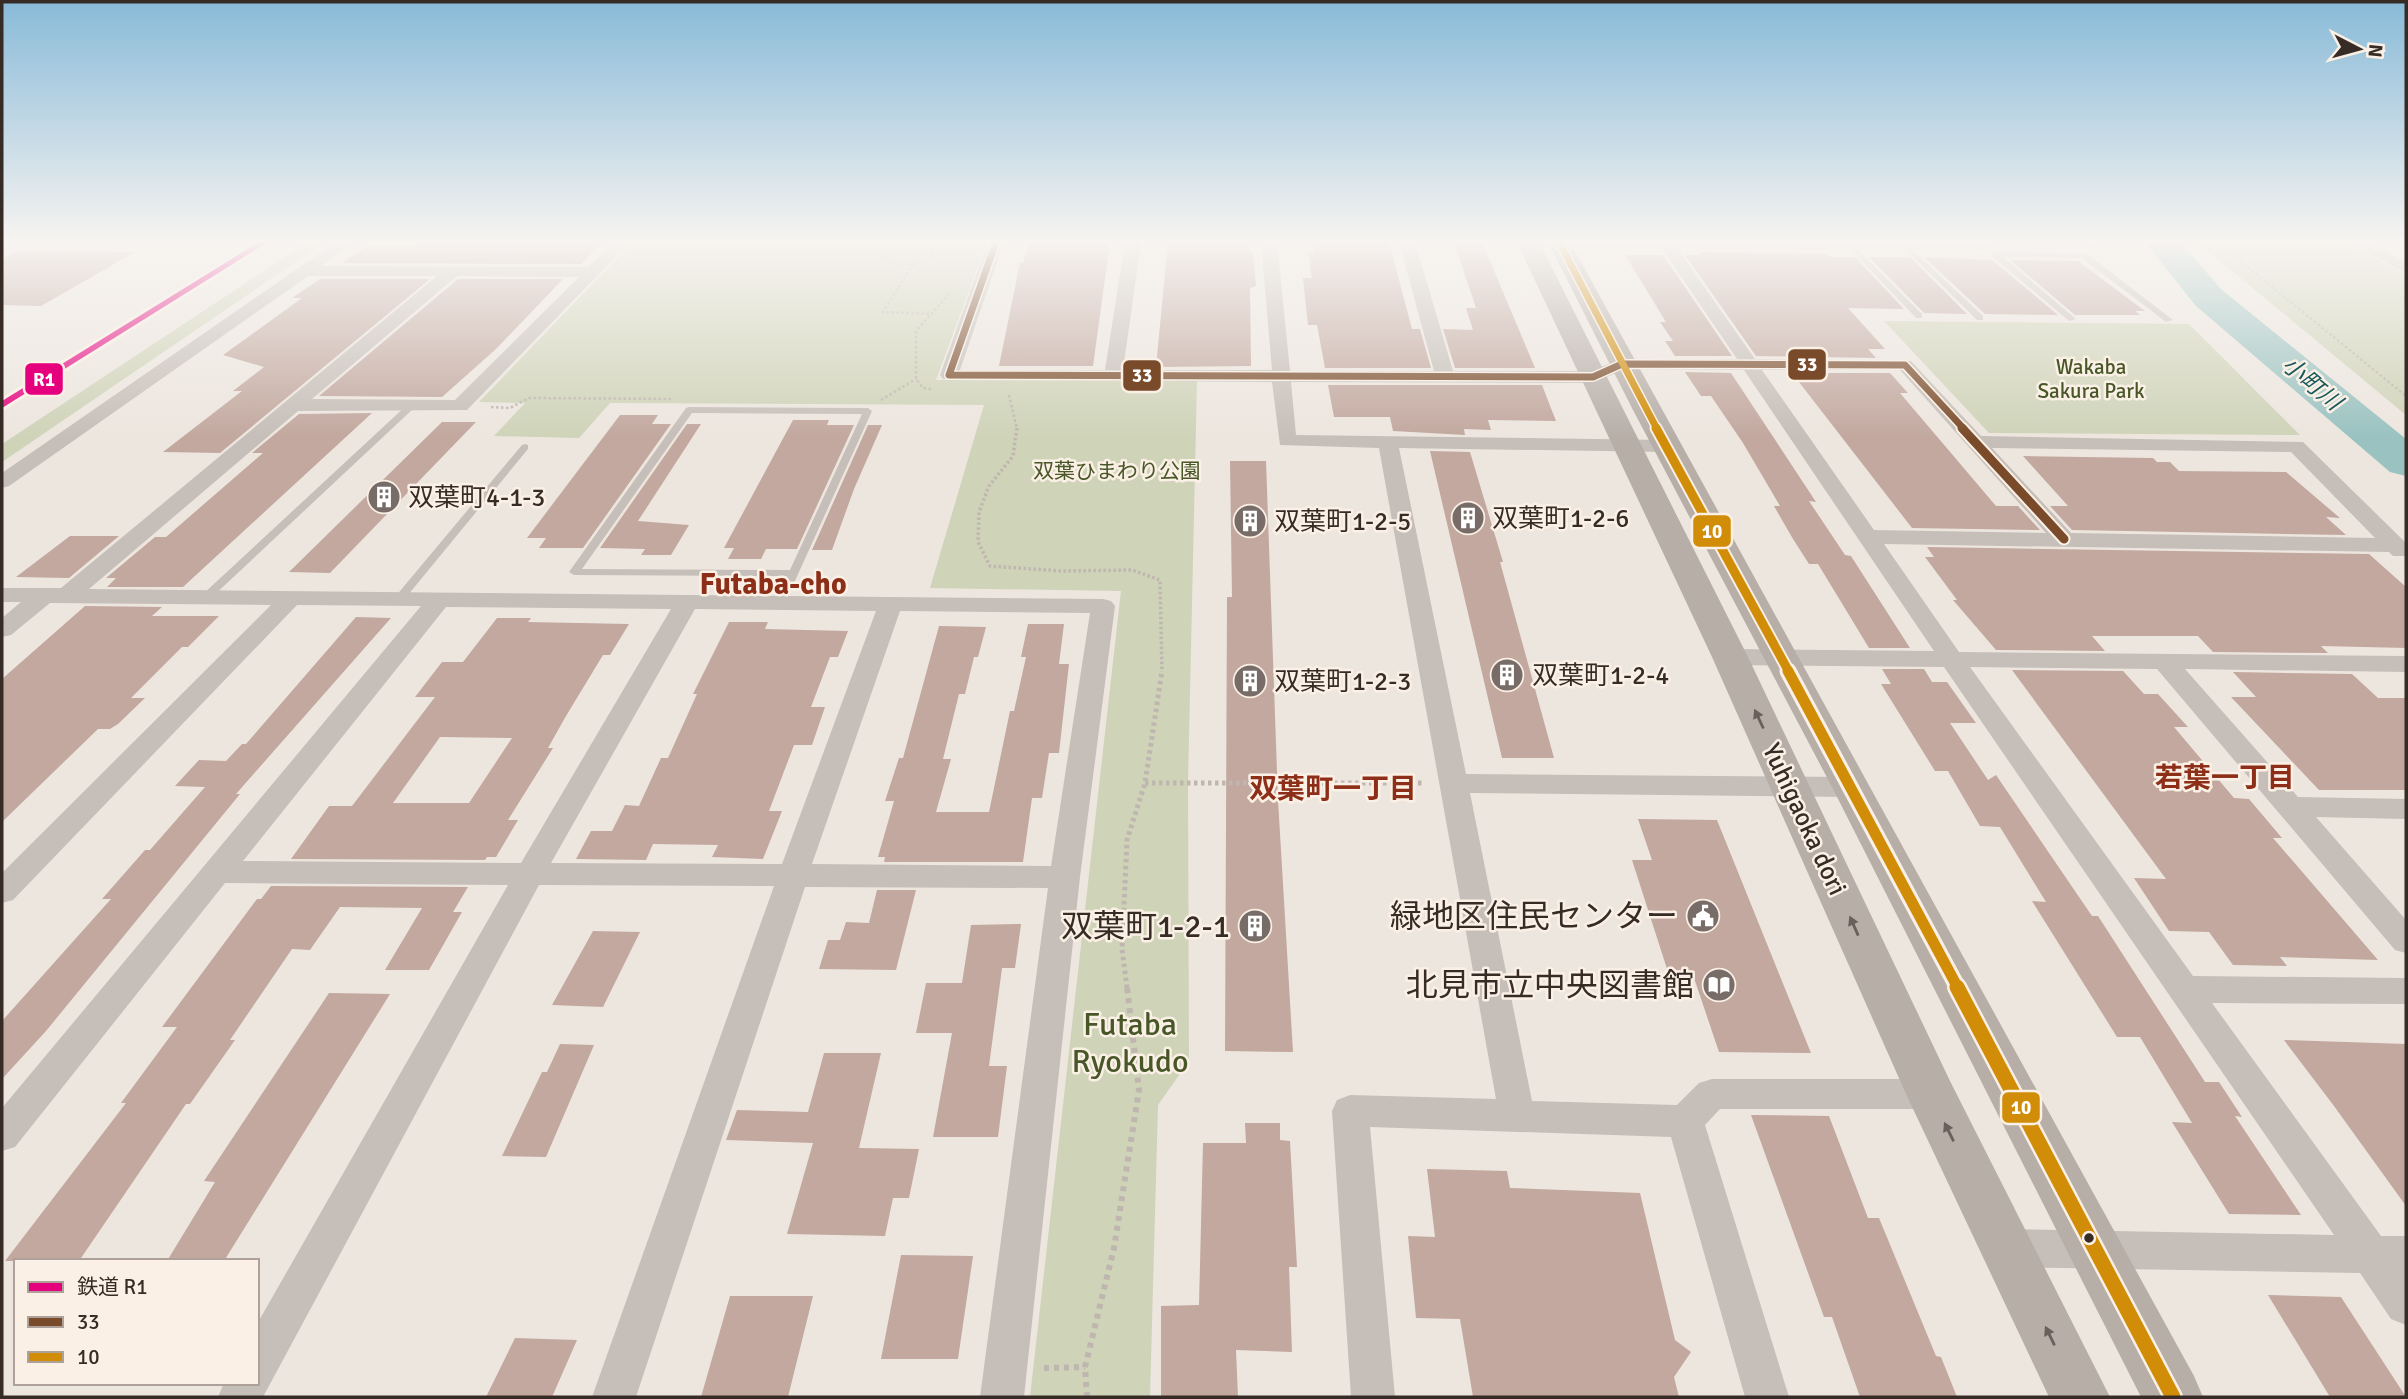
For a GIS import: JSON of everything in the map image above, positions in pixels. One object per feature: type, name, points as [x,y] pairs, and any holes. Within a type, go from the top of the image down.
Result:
[{"type":"main road","name":"Yuhigaoka dori","points":[[1569,307],[1607,370],[1665,446],[1852,787],[2173,1397]]},
{"type":"main road","name":"Yuhigaoka dori","points":[[1583,307],[1607,370],[1625,446],[1730,657],[1931,1094],[2080,1397]]},
{"type":"street","points":[[2,482],[253,307]]},
{"type":"street","points":[[2,630],[55,596],[294,405],[410,307]]},
{"type":"street","points":[[294,405],[460,406],[558,307]]},
{"type":"street","points":[[972,307],[948,375],[1445,376],[1747,365],[1905,365],[2064,539]]},
{"type":"street","points":[[1113,374],[1123,307]]},
{"type":"street","points":[[1274,307],[1287,441],[1665,446]]},
{"type":"street","points":[[1426,307],[1445,376]]},
{"type":"street","points":[[1708,307],[2184,989],[2388,1255],[2406,1305]]},
{"type":"street","points":[[1388,442],[1517,1114]]},
{"type":"street","points":[[1977,442],[2296,446],[2400,551]]},
{"type":"street","points":[[1867,537],[2064,539],[2400,551]]},
{"type":"street","points":[[2,595],[1103,606],[1065,877],[1002,1397]]},
{"type":"street","points":[[2,892],[291,598]]},
{"type":"street","points":[[2,1135],[440,599]]},
{"type":"street","points":[[259,1362],[531,872],[687,602]]},
{"type":"street","points":[[614,1397],[793,876],[890,605]]},
{"type":"street","points":[[1730,657],[2406,664]]},
{"type":"street","points":[[2163,660],[2406,941]]},
{"type":"street","points":[[1454,783],[1852,787]]},
{"type":"street","points":[[2292,807],[2406,809]]},
{"type":"street","points":[[217,872],[1065,877]]},
{"type":"street","points":[[2184,989],[2406,991]]},
{"type":"street","points":[[1373,1397],[1350,1111],[1685,1121],[1712,1094],[1931,1094]]},
{"type":"street","points":[[1685,1121],[1767,1397]]},
{"type":"street","points":[[2007,1248],[2388,1255]]},
{"type":"lane","points":[[1912,307],[1919,316]]},
{"type":"lane","points":[[1969,307],[1980,318]]},
{"type":"lane","points":[[2059,307],[2072,319]]},
{"type":"lane","points":[[2152,307],[2169,320]]},
{"type":"lane","points":[[206,597],[411,405]]},
{"type":"lane","points":[[780,603],[867,411],[689,410],[575,572],[793,573]]},
{"type":"lane","points":[[399,599],[524,447]]},
{"type":"path","points":[[886,307],[883,312],[932,314]]},
{"type":"path","points":[[2297,307],[2406,396]]},
{"type":"path","points":[[1145,783],[1454,783]]},
{"type":"green space","points":[[209,307],[229,307],[2,462],[2,444]]},
{"type":"green space","points":[[570,307],[963,307],[936,380],[1197,380],[1188,782],[1189,1061],[1158,1105],[1150,1397],[1030,1397],[1121,591],[930,588],[984,405],[610,403],[579,438],[494,436],[525,403],[479,402]]},
{"type":"green space","points":[[2276,307],[2406,307],[2406,415]]},
{"type":"green space","name":"Wakaba Sakura Park","points":[[1884,321],[2189,324],[2300,435],[1989,433]]},
{"type":"building","points":[[289,307],[396,307],[220,453],[163,452],[242,391],[233,391],[264,367],[223,355]]},
{"type":"building","points":[[424,307],[536,307],[496,349],[442,397],[319,396]]},
{"type":"building","points":[[1011,307],[1101,307],[1093,366],[999,366]]},
{"type":"building","points":[[1162,307],[1250,307],[1251,366],[1156,367]]},
{"type":"building","points":[[1306,307],[1406,307],[1412,329],[1420,329],[1431,368],[1325,368],[1317,325],[1308,325]]},
{"type":"building","points":[[1509,307],[1535,368],[1455,368],[1443,329],[1473,330],[1466,308]]},
{"type":"building","points":[[1657,307],[1699,307],[1732,356],[1675,356],[1665,341],[1673,341],[1660,322],[1666,322]]},
{"type":"building","points":[[1722,307],[1902,307],[1904,309],[1848,308],[1885,349],[1868,349],[1876,358],[1756,356]]},
{"type":"building","points":[[1918,307],[1960,307],[1967,314],[1924,313]]},
{"type":"building","points":[[1978,307],[2049,307],[2058,315],[1985,314]]},
{"type":"building","points":[[2066,307],[2140,307],[2145,311],[2135,311],[2140,315],[2075,315]]},
{"type":"building","points":[[1685,372],[1731,373],[1816,502],[1809,501],[1845,555],[1851,556],[1910,648],[1869,648],[1818,564],[1809,564],[1793,539],[1774,506],[1780,506],[1743,443],[1711,396],[1701,396]]},
{"type":"building","points":[[1792,373],[1890,373],[1908,393],[1900,393],[1996,506],[2018,506],[2040,530],[1912,528]]},
{"type":"building","points":[[1328,385],[1542,385],[1556,421],[1488,420],[1491,430],[1464,429],[1465,435],[1393,431],[1390,417],[1334,417]]},
{"type":"building","points":[[372,413],[183,587],[107,587],[116,578],[106,578],[155,537],[166,537],[263,453],[252,453],[299,414]]},
{"type":"building","points":[[620,415],[658,415],[652,424],[671,424],[583,548],[539,548],[546,538],[527,538]]},
{"type":"building","points":[[793,420],[829,420],[827,425],[854,425],[797,549],[766,549],[761,559],[728,559],[734,548],[724,548]]},
{"type":"building","name":"双葉町4-1-3","points":[[442,422],[476,422],[330,573],[289,572]]},
{"type":"building","points":[[687,424],[701,424],[638,521],[689,525],[671,555],[641,555],[645,549],[600,548]]},
{"type":"building","points":[[868,425],[882,425],[854,489],[832,550],[812,550]]},
{"type":"building","points":[[1430,451],[1470,452],[1503,562],[1500,562],[1554,758],[1502,758]]},
{"type":"building","points":[[2023,456],[2153,458],[2157,462],[2170,462],[2179,471],[2286,472],[2340,518],[2326,517],[2346,535],[2072,530],[2050,506],[2068,506]]},
{"type":"building","points":[[1230,461],[1266,461],[1278,800],[1293,1052],[1225,1051],[1227,597],[1232,597]]},
{"type":"building","points":[[70,536],[119,536],[69,578],[16,577]]},
{"type":"building","points":[[1927,547],[2369,554],[2406,587],[2406,648],[2321,646],[2328,653],[2213,652],[2198,636],[2092,636],[2105,651],[1996,650],[1953,600],[1957,600],[1925,557],[1934,557]]},
{"type":"building","points":[[85,606],[162,607],[152,616],[219,616],[188,647],[182,647],[131,698],[145,698],[118,724],[110,729],[98,729],[2,822],[2,679]]},
{"type":"building","points":[[356,617],[391,618],[236,794],[240,794],[46,1031],[2,1079],[2,1021],[111,899],[102,899],[145,850],[150,850],[205,787],[175,786],[199,760],[226,761],[242,744],[246,744]]},
{"type":"building","points":[[497,618],[531,618],[528,622],[629,624],[610,655],[603,655],[566,716],[548,748],[553,748],[508,820],[518,820],[496,857],[487,857],[485,860],[291,859],[329,806],[352,806],[435,697],[415,697],[442,662],[463,662]],"holes":[[[440,737],[512,738],[469,803],[393,803]]]},
{"type":"building","points":[[729,622],[768,622],[765,629],[848,631],[838,657],[830,657],[811,707],[825,707],[812,745],[794,745],[769,811],[782,811],[763,859],[712,857],[718,845],[653,844],[646,860],[576,859],[591,831],[612,831],[625,805],[639,806],[661,758],[668,758],[697,694],[693,694]]},
{"type":"building","points":[[1028,624],[1064,624],[1059,664],[1069,664],[1059,753],[1049,753],[1042,798],[1032,798],[1023,862],[884,862],[885,857],[878,857],[894,801],[885,801],[899,758],[903,758],[939,626],[986,627],[978,657],[974,657],[965,694],[959,694],[943,759],[951,759],[936,812],[989,812],[1010,711],[1014,711],[1026,657],[1021,657]]},
{"type":"building","points":[[1882,669],[1924,669],[1932,682],[1947,682],[1976,723],[1950,723],[1988,780],[1996,775],[2092,916],[2098,916],[2205,1082],[2219,1082],[2242,1117],[2235,1116],[2301,1215],[2229,1214],[2172,1122],[2192,1123],[2140,1037],[2117,1037],[2032,901],[2046,902],[2000,827],[1980,826],[1948,771],[1935,771],[1881,684],[1891,684]]},
{"type":"building","points":[[2012,670],[2123,671],[2144,694],[2158,694],[2188,727],[2174,727],[2234,798],[2249,799],[2282,838],[2273,838],[2378,960],[2280,957],[2287,966],[2233,965],[2209,932],[2169,931],[2134,878],[2166,879]]},
{"type":"building","points":[[2233,672],[2352,674],[2378,698],[2406,698],[2406,790],[2319,790],[2231,697],[2256,697]]},
{"type":"building","name":"緑地区住民センター","points":[[1638,819],[1717,820],[1811,1053],[1719,1052],[1692,972],[1668,972],[1632,860],[1652,860]]},
{"type":"building","points":[[271,886],[468,887],[453,912],[462,912],[429,970],[385,970],[422,908],[340,907],[310,950],[292,949],[230,1040],[235,1040],[190,1104],[186,1104],[80,1259],[5,1261],[126,1103],[121,1103],[177,1027],[162,1027],[257,899],[261,899]]},
{"type":"building","points":[[877,890],[916,890],[896,970],[819,969],[828,940],[840,940],[846,922],[869,923]]},
{"type":"building","points":[[1021,924],[1015,968],[1002,968],[989,1066],[1007,1066],[998,1137],[933,1137],[952,1033],[916,1033],[926,983],[962,983],[971,925]]},
{"type":"building","points":[[593,931],[640,932],[603,1007],[552,1005]]},
{"type":"building","points":[[329,993],[390,994],[225,1259],[168,1259],[215,1182],[204,1181]]},
{"type":"building","points":[[2284,1040],[2406,1044],[2406,1206],[2334,1106]]},
{"type":"building","points":[[560,1044],[594,1045],[546,1157],[502,1156],[542,1072],[547,1072]]},
{"type":"building","points":[[824,1053],[881,1053],[859,1148],[919,1149],[909,1198],[893,1198],[885,1236],[787,1234],[813,1143],[726,1140],[737,1110],[808,1112]]},
{"type":"building","points":[[1751,1115],[1829,1116],[1868,1218],[1879,1218],[1936,1356],[1941,1357],[1957,1397],[1860,1397],[1832,1317],[1824,1317]]},
{"type":"building","points":[[1245,1123],[1280,1123],[1280,1140],[1290,1141],[1297,1267],[1289,1267],[1292,1352],[1236,1350],[1238,1397],[1161,1397],[1161,1306],[1199,1305],[1203,1143],[1246,1143]]},
{"type":"building","points":[[1427,1169],[1507,1171],[1510,1188],[1640,1193],[1675,1340],[1691,1352],[1674,1377],[1679,1397],[1473,1397],[1460,1319],[1416,1318],[1408,1236],[1435,1237]]},
{"type":"building","points":[[901,1255],[973,1256],[958,1359],[881,1359]]},
{"type":"building","points":[[2268,1295],[2341,1297],[2406,1397],[2330,1397]]},
{"type":"building","points":[[730,1296],[813,1296],[788,1397],[701,1397]]},
{"type":"building","points":[[515,1338],[577,1340],[552,1397],[486,1397]]},
{"type":"waterway","name":"小町川","points":[[2220,307],[2406,462]]},
{"type":"rail line","name":"R1","points":[[2,405],[159,307]]},
{"type":"transit line","name":"33","points":[[973,307],[949,375],[1593,377],[1622,364],[1905,365],[2064,539]]},
{"type":"transit line","name":"10","points":[[1593,307],[1852,787],[2173,1397]]},
{"type":"place","name":"双葉町4-1-3","points":[[384,497]]},
{"type":"place","name":"双葉町1-2-6","points":[[1468,518]]},
{"type":"place","name":"双葉町1-2-5","points":[[1250,521]]},
{"type":"place","name":"双葉町1-2-4","points":[[1507,675]]},
{"type":"place","name":"双葉町1-2-3","points":[[1250,681]]},
{"type":"place","name":"緑地区住民センター","points":[[1703,916]]},
{"type":"place","name":"双葉町1-2-1","points":[[1255,926]]},
{"type":"place","name":"北見市立中央図書館","points":[[1719,985]]},
{"type":"district","name":"Futaba-cho","points":[[773,584]]},
{"type":"district","name":"若葉一丁目","points":[[2225,777]]},
{"type":"district","name":"双葉町一丁目","points":[[1333,788]]},
{"type":"park label","name":"双葉ひまわり公園","points":[[1117,471]]},
{"type":"park label","name":"Futaba Ryokudo","points":[[1130,1042]]}]
